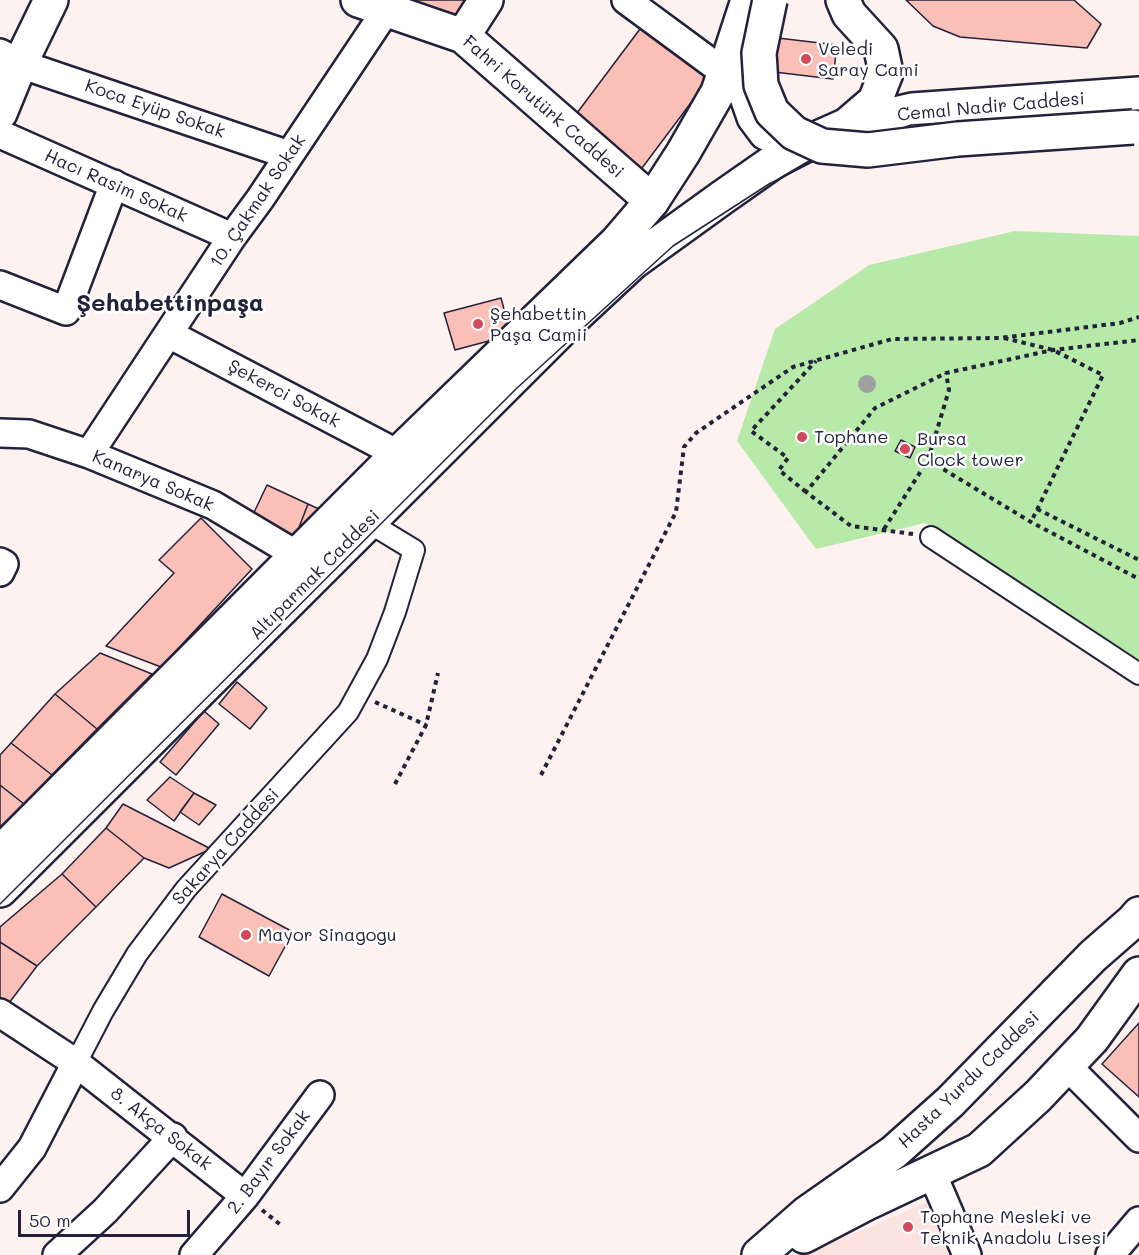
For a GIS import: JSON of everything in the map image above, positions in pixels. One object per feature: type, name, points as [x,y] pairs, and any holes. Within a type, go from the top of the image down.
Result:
[{"type":"main road","points":[[0,113],[10,59],[51,0]]},
{"type":"main road","points":[[463,36],[486,0]]},
{"type":"main road","points":[[843,0],[849,14],[881,49],[886,73],[875,101],[847,125]]},
{"type":"main road","points":[[625,252],[652,201],[718,92],[755,1]]},
{"type":"main road","points":[[755,1],[761,85],[772,112],[794,133],[822,146],[868,150],[958,139],[1136,127]]},
{"type":"main road","points":[[755,1],[740,77],[746,99],[753,117],[766,133],[802,145]]},
{"type":"main road","name":"Fahri Korutürk Caddesi","points":[[373,5],[463,36],[652,201]]},
{"type":"main road","name":"Cemal Nadir Caddesi","points":[[625,252],[802,145],[847,125],[912,111],[1139,94]]},
{"type":"main road","name":"Altıparmak Caddesi","points":[[0,852],[398,453],[625,252]]},
{"type":"main road","name":"Altıparmak Caddesi","points":[[0,890],[575,316],[625,252]]},
{"type":"main road","name":"Hasta Yurdu Caddesi","points":[[759,1255],[807,1214],[894,1152],[942,1109],[1094,956],[1139,914]]},
{"type":"main road","points":[[768,1255],[979,1150],[1038,1096],[1092,1039],[1139,974]]},
{"type":"street","points":[[626,0],[725,73]]},
{"type":"street","name":"10. Çakmak Sokak","points":[[90,454],[232,237],[289,155],[373,5]]},
{"type":"street","name":"Koca Eyüp Sokak","points":[[10,59],[289,155]]},
{"type":"street","name":"Hacı Rasim Sokak","points":[[0,134],[232,237]]},
{"type":"street","points":[[0,285],[66,311],[114,184]]},
{"type":"street","name":"Şekerci Sokak","points":[[169,334],[398,453]]},
{"type":"street","name":"Kanarya Sokak","points":[[0,434],[29,434],[90,454],[213,505],[297,555]]},
{"type":"street","name":"Sakarya Caddesi","points":[[0,1188],[32,1148],[103,1011],[137,954],[186,889],[348,712],[373,668],[395,612],[414,550],[368,522]]},
{"type":"street","points":[[931,537],[1139,674]]},
{"type":"street","name":"8. Akça Sokak","points":[[0,1013],[76,1063],[173,1137],[245,1196]]},
{"type":"street","points":[[1067,1066],[1139,1138]]},
{"type":"street","name":"2. Bayır Sokak","points":[[194,1255],[245,1196],[320,1095]]},
{"type":"street","points":[[57,1255],[105,1211],[173,1137]]},
{"type":"street","points":[[932,1173],[967,1255]]},
{"type":"street","points":[[1110,1255],[1139,1221]]},
{"type":"path","points":[[541,775],[676,512],[684,447],[696,433],[793,368],[892,339],[1000,338],[1120,323],[1139,317]]},
{"type":"path","points":[[1000,338],[1053,350],[1102,375],[1031,522]]},
{"type":"path","points":[[806,492],[875,408],[946,373],[1053,350],[1139,339]]},
{"type":"path","points":[[816,361],[752,430],[788,458],[779,470],[851,526],[931,537]]},
{"type":"path","points":[[884,529],[928,460],[949,390],[946,373]]},
{"type":"path","points":[[928,460],[1031,522],[1139,579]]},
{"type":"path","points":[[1037,509],[1139,560]]},
{"type":"path","points":[[395,784],[426,725],[438,673]]},
{"type":"path","points":[[382,705],[426,725]]},
{"type":"shaded area","name":"Tophane Mesleki ve Teknik Anadolu Lisesi","points":[[935,1199],[959,1255],[803,1255]]},
{"type":"green space","points":[[1015,231],[1139,236],[1139,660],[925,523],[816,549],[737,441],[775,329],[869,265]]},
{"type":"building","points":[[401,0],[481,0],[461,30]]},
{"type":"building","points":[[906,0],[1074,0],[1101,24],[1087,48],[960,37],[933,26]]},
{"type":"building","points":[[646,21],[714,72],[642,168],[574,117]]},
{"type":"building","name":"Veledi Saray Cami","points":[[778,38],[837,45],[833,79],[774,72]]},
{"type":"building","name":"Şehabettin Paşa Camii","points":[[501,298],[511,335],[455,350],[444,313]]},
{"type":"building","name":"Bursa Clock tower","points":[[901,440],[915,447],[910,458],[895,451]]},
{"type":"building","points":[[267,485],[308,504],[293,543],[249,523]]},
{"type":"building","points":[[308,504],[330,514],[293,543]]},
{"type":"building","points":[[201,518],[252,569],[161,667],[106,646],[174,573],[159,560]]},
{"type":"building","points":[[100,653],[152,674],[97,729],[55,694]]},
{"type":"building","points":[[237,682],[267,708],[250,729],[219,704]]},
{"type":"building","points":[[55,694],[97,729],[52,775],[11,743]]},
{"type":"building","points":[[204,711],[219,724],[176,775],[160,762]]},
{"type":"building","points":[[11,743],[52,775],[24,804],[0,785],[0,755]]},
{"type":"building","points":[[170,777],[194,793],[174,821],[147,800]]},
{"type":"building","points":[[0,785],[24,804],[0,827]]},
{"type":"building","points":[[194,793],[216,805],[199,825],[180,812]]},
{"type":"building","points":[[123,804],[211,849],[169,868],[144,858],[106,828]]},
{"type":"building","points":[[106,828],[144,858],[96,907],[62,874]]},
{"type":"building","points":[[62,874],[96,907],[37,966],[0,942],[0,927]]},
{"type":"building","name":"Mayor Sinagogu","points":[[222,894],[293,932],[269,976],[199,937]]},
{"type":"building","points":[[0,942],[37,966],[9,1003],[0,997]]},
{"type":"building","points":[[1139,1023],[1139,1097],[1102,1064]]},
{"type":"tram line","points":[[0,904],[517,388],[673,246],[769,184],[822,157],[911,125],[1139,110]]},
{"type":"place","name":"Veledi Saray Cami","points":[[806,59]]},
{"type":"place","name":"Şehabettin Paşa Camii","points":[[478,324]]},
{"type":"place","name":"Tophane","points":[[802,437]]},
{"type":"place","name":"Bursa Clock tower","points":[[905,449]]},
{"type":"place","name":"Mayor Sinagogu","points":[[246,935]]},
{"type":"place","name":"Tophane Mesleki ve Teknik Anadolu Lisesi","points":[[908,1227]]},
{"type":"district","name":"Şehabettinpaşa","points":[[170,304]]}]
